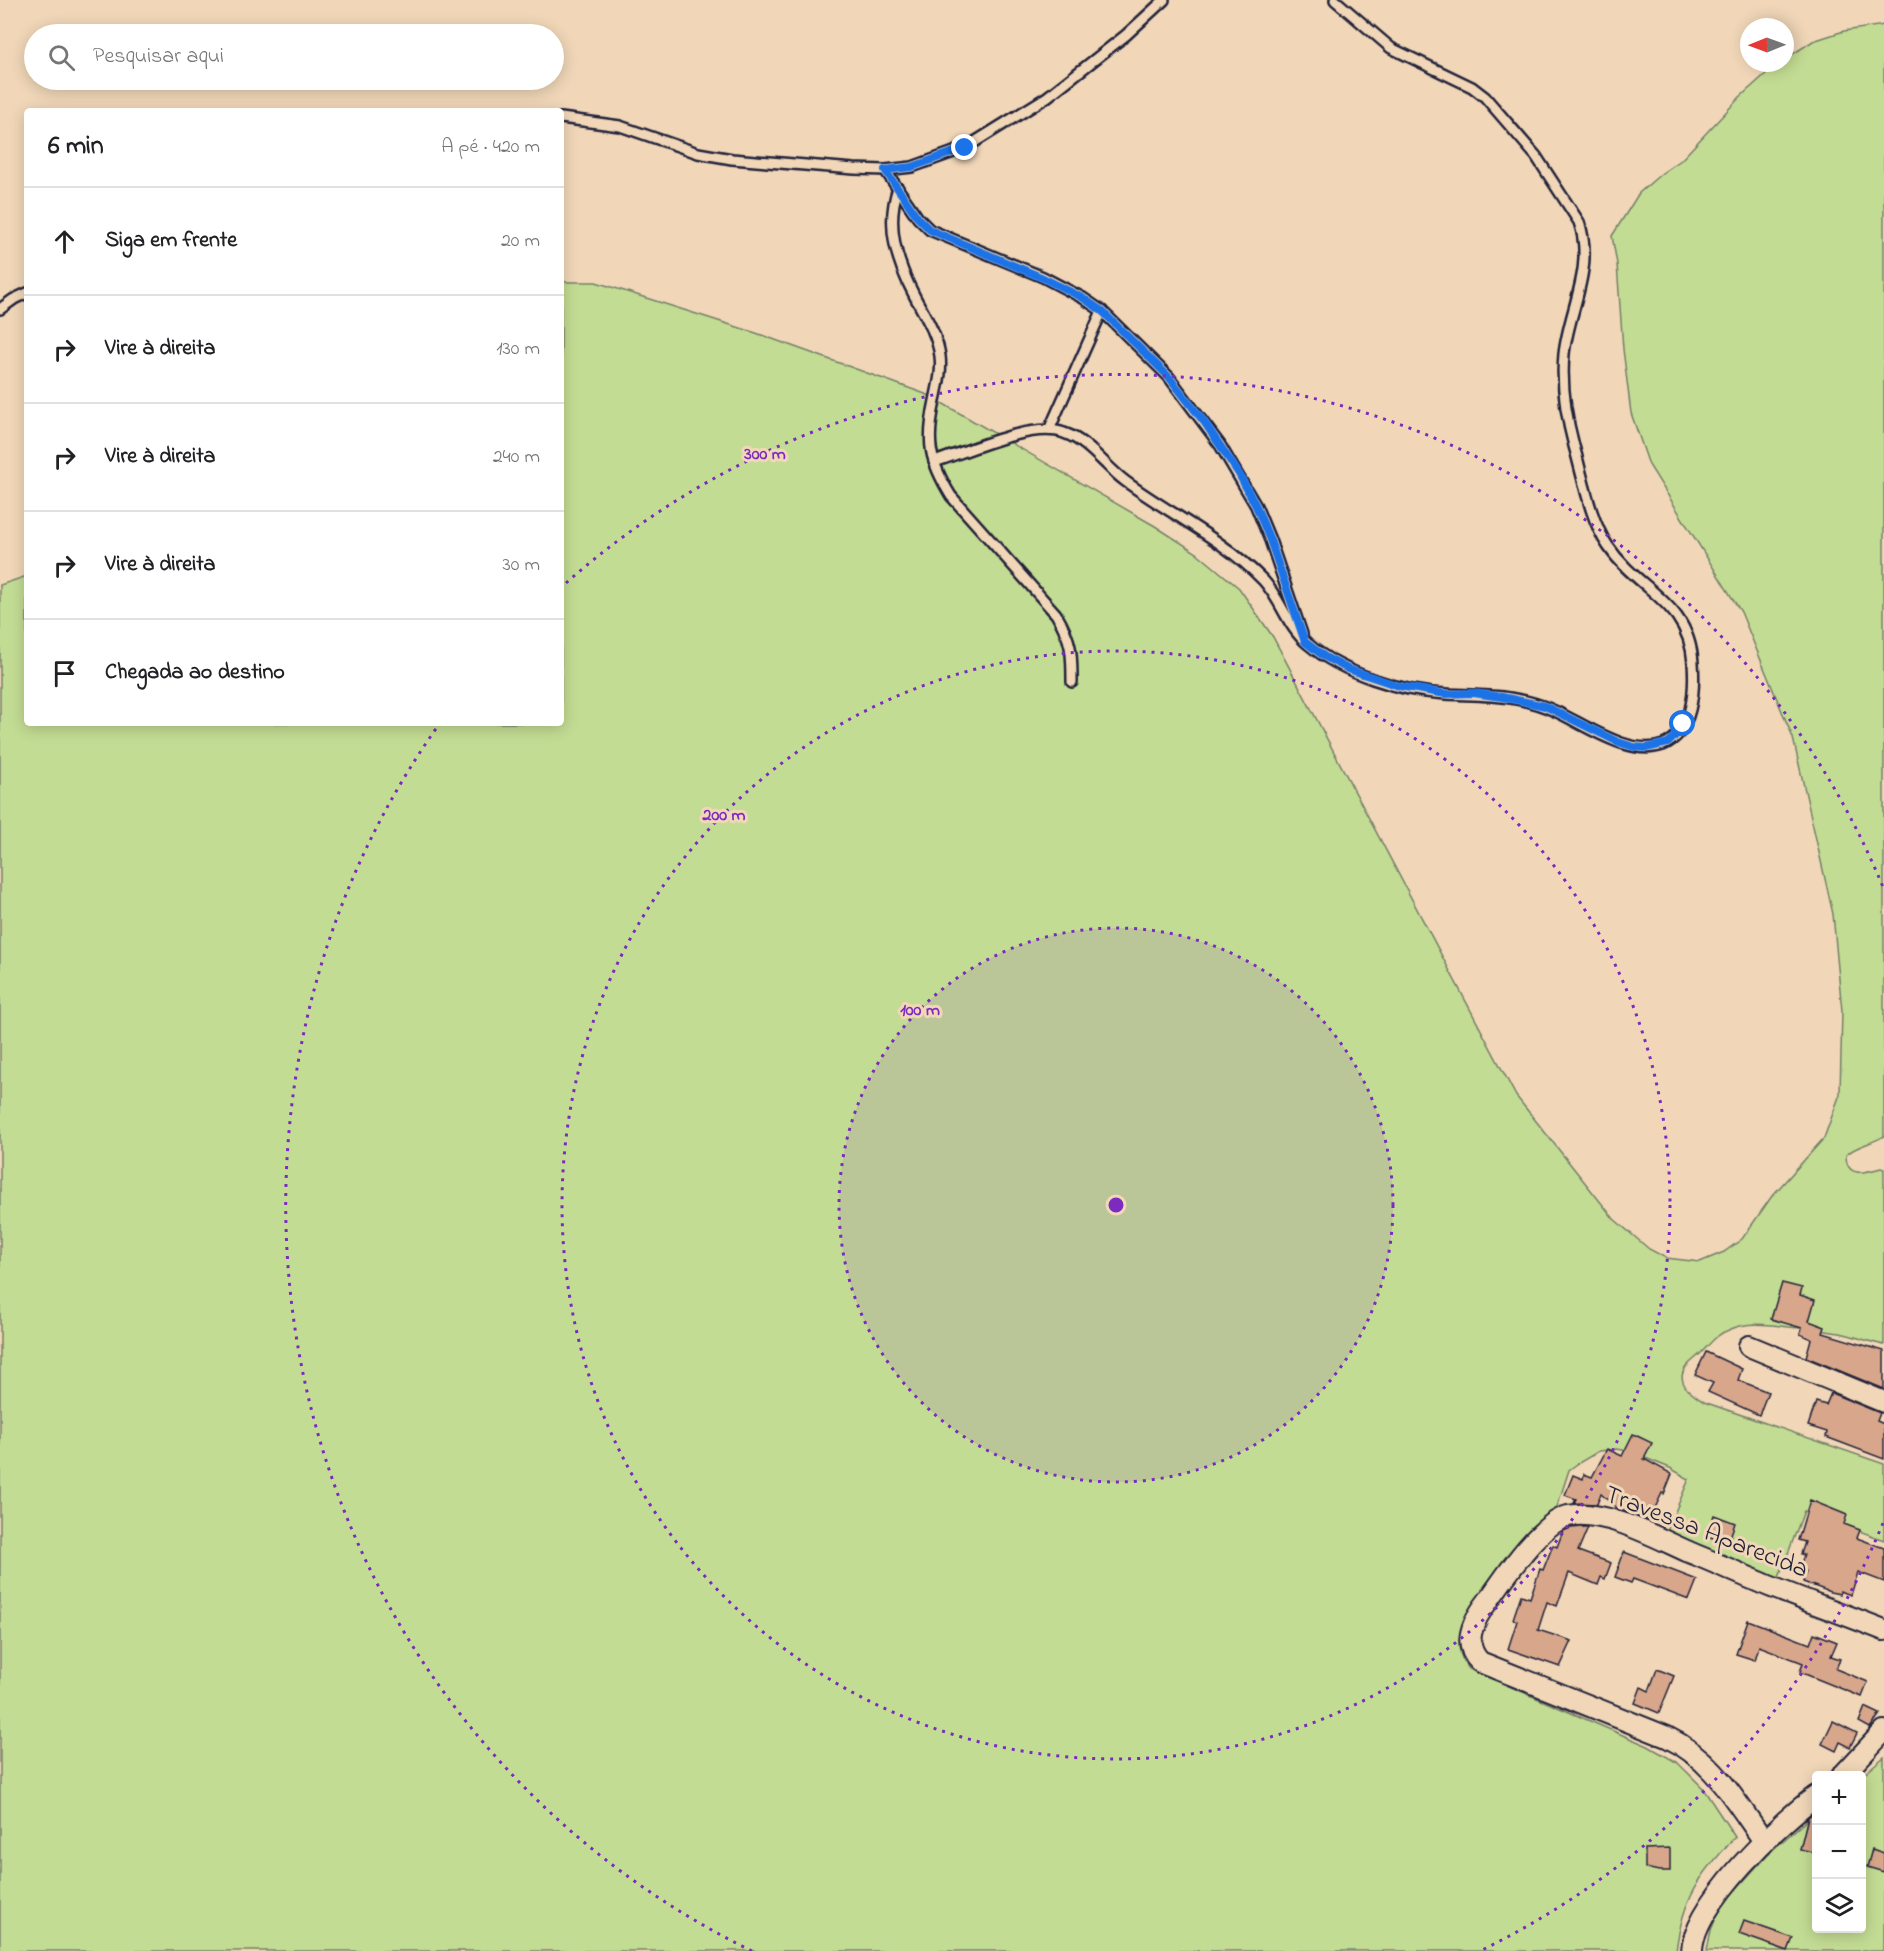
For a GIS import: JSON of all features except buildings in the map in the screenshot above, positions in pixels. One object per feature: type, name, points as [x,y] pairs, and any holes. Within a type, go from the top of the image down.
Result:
[{"type":"street","points":[[1749,1346],[1884,1402]]},
{"type":"street","name":"Travessa Aparecida","points":[[1764,1841],[1714,1773],[1693,1751],[1667,1737],[1480,1662],[1471,1645],[1472,1627],[1478,1614],[1527,1548],[1541,1534],[1562,1519],[1575,1515],[1590,1515],[1608,1519],[1648,1534],[1771,1586],[1884,1630]]},
{"type":"street","points":[[1847,1771],[1884,1731]]},
{"type":"street","points":[[1692,1951],[1693,1938],[1705,1913],[1741,1867],[1764,1841],[1812,1799]]},
{"type":"lane","points":[[564,118],[620,126],[698,153],[732,159],[885,170],[912,167],[965,148],[1047,97],[1126,34],[1164,0]]},
{"type":"lane","points":[[934,462],[1003,439],[1049,430],[1064,433],[1082,442],[1123,479],[1220,543],[1245,563],[1267,584],[1290,624],[1305,642],[1325,657],[1348,669],[1399,686],[1446,694],[1473,693],[1525,700],[1545,706],[1618,742],[1634,747],[1646,748],[1668,743],[1676,735],[1683,724],[1693,696],[1693,661],[1687,632],[1666,603],[1627,568],[1605,542],[1594,516],[1569,424],[1564,354],[1585,263],[1583,234],[1579,222],[1536,156],[1485,98],[1472,87],[1391,48],[1335,0]]},
{"type":"lane","points":[[885,170],[918,218],[930,230],[1043,278],[1083,298],[1102,311],[1169,377],[1205,423],[1239,474],[1256,506],[1305,642]]},
{"type":"lane","points":[[898,188],[892,223],[896,250],[904,275],[934,334],[939,353],[941,372],[930,422],[930,451],[941,479],[958,504],[1056,614],[1067,632],[1072,650],[1072,682]]},
{"type":"lane","points":[[0,309],[24,294]]},
{"type":"lane","points":[[1049,430],[1102,311]]},
{"type":"green space","points":[[1884,25],[1884,1136],[1846,1155],[1849,1167],[1853,1171],[1884,1169],[1884,1345],[1834,1332],[1768,1325],[1745,1325],[1717,1336],[1686,1367],[1682,1378],[1686,1388],[1704,1402],[1884,1464],[1884,1540],[1804,1511],[1778,1580],[1666,1533],[1689,1479],[1670,1468],[1628,1451],[1617,1449],[1599,1451],[1569,1470],[1556,1510],[1546,1519],[1464,1626],[1459,1643],[1462,1659],[1469,1669],[1648,1746],[1678,1763],[1702,1787],[1735,1837],[1702,1876],[1688,1901],[1676,1951],[0,1951],[0,585],[24,577],[24,726],[564,726],[564,282],[596,282],[756,333],[928,395],[1155,526],[1197,553],[1239,588],[1273,637],[1516,1096],[1614,1219],[1649,1249],[1666,1258],[1700,1262],[1724,1252],[1742,1239],[1772,1196],[1824,1138],[1840,1094],[1842,1011],[1833,914],[1793,738],[1741,612],[1649,465],[1631,413],[1623,349],[1617,264],[1612,236],[1639,193],[1681,160],[1740,97],[1768,72],[1794,72],[1794,53],[1813,41],[1844,31]]},
{"type":"green space","points":[[1884,1757],[1884,1951],[1707,1951],[1711,1930],[1721,1906],[1768,1854],[1812,1816],[1812,1933],[1866,1933],[1866,1772]]},
{"type":"route","points":[[965,148],[912,167],[885,170],[918,218],[930,230],[952,241],[977,248],[1083,298],[1102,311],[1169,377],[1220,445],[1256,506],[1305,642],[1325,657],[1348,669],[1399,686],[1446,694],[1473,693],[1525,700],[1545,706],[1618,742],[1634,747],[1657,747],[1668,743],[1683,724]]}]
